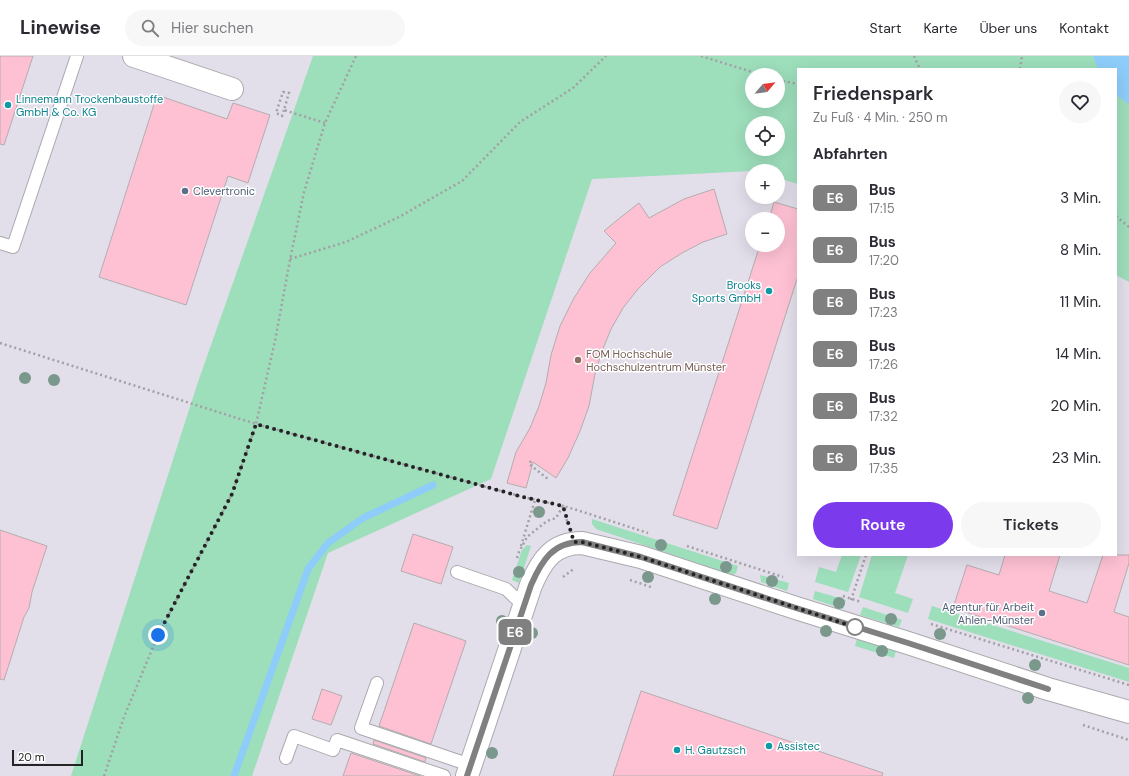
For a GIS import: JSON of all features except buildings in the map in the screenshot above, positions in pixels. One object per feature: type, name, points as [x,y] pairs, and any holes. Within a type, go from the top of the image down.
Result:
[{"type":"street","points":[[134,56],[232,89]]},
{"type":"street","points":[[469,771],[531,585],[542,562],[552,552],[563,545],[574,542],[582,542],[641,557],[1048,689],[1129,712]]},
{"type":"lane","points":[[0,243],[13,247],[77,56]]},
{"type":"lane","points":[[457,572],[506,589],[524,606]]},
{"type":"lane","points":[[376,683],[362,728],[469,771]]},
{"type":"lane","points":[[286,758],[294,736],[333,750],[337,740],[444,776]]},
{"type":"path","points":[[104,776],[124,717],[158,635],[232,494],[256,424],[275,341],[304,192],[325,123],[356,56]]},
{"type":"path","points":[[290,260],[346,242],[399,217],[462,181],[520,122],[573,88],[606,56]]},
{"type":"path","points":[[701,56],[745,70]]},
{"type":"path","points":[[914,56],[920,68]]},
{"type":"path","points":[[1020,68],[1022,56]]},
{"type":"path","points":[[785,81],[797,84]]},
{"type":"path","points":[[283,92],[289,93],[284,110],[282,116],[276,113],[283,92]]},
{"type":"path","points":[[284,110],[325,123]]},
{"type":"path","points":[[1117,217],[1129,227]]},
{"type":"path","points":[[0,343],[256,424],[534,500],[563,506],[574,542]]},
{"type":"path","points":[[531,461],[529,464],[548,479]]},
{"type":"path","points":[[519,552],[534,500]]},
{"type":"path","points":[[844,624],[866,556]]},
{"type":"path","points":[[562,578],[575,568],[582,568]]},
{"type":"path","points":[[625,578],[655,588]]},
{"type":"path","points":[[1078,724],[1129,740]]},
{"type":"shaded area","points":[[0,56],[1129,56],[1129,776],[0,776]]},
{"type":"green space","points":[[313,56],[1129,56],[1129,282],[1117,276],[1117,68],[797,68],[797,184],[785,180],[785,164],[745,164],[745,171],[592,179],[491,479],[328,553],[252,776],[71,776],[198,382]]},
{"type":"green space","points":[[592,519],[738,566],[736,573],[733,575],[596,529],[592,524]]},
{"type":"green space","points":[[527,545],[531,546],[519,583],[512,580],[522,550]]},
{"type":"green space","points":[[842,556],[861,556],[848,592],[815,582],[819,567],[836,572]]},
{"type":"green space","points":[[872,556],[908,556],[895,593],[913,599],[908,613],[859,597]]},
{"type":"green space","points":[[760,575],[789,583],[787,591],[761,582]]},
{"type":"green space","points":[[815,591],[846,600],[843,609],[813,599]]},
{"type":"green space","points":[[932,606],[1129,668],[1129,682],[928,619]]},
{"type":"green space","points":[[863,607],[902,620],[899,627],[860,615]]},
{"type":"green space","points":[[857,639],[896,651],[894,658],[855,646]]},
{"type":"water","points":[[1093,56],[1129,56],[1129,104],[1117,96],[1117,68],[1098,68]]},
{"type":"waterway","points":[[234,776],[308,569],[328,543],[363,518],[433,485]]},
{"type":"bus line","name":"E6","points":[[467,776],[531,585],[542,562],[552,552],[563,545],[574,542],[582,542],[641,557],[1048,689]]},
{"type":"place","name":"Linnemann Trockenbaustoffe GmbH & Co. KG","points":[[8,105]]},
{"type":"place","name":"Clevertronic","points":[[185,191]]},
{"type":"place","name":"Brooks Sports GmbH","points":[[769,291]]},
{"type":"place","name":"FOM Hochschule Hochschulzentrum Münster","points":[[578,360]]},
{"type":"place","name":"Agentur für Arbeit Ahlen-Münster","points":[[1042,613]]},
{"type":"place","name":"Assistec","points":[[769,746]]},
{"type":"place","name":"H. Gautzsch","points":[[677,750]]},
{"type":"route","points":[[158,635],[232,494],[256,424],[523,497],[563,506],[574,542],[582,542],[641,557],[858,628],[855,627]]}]
